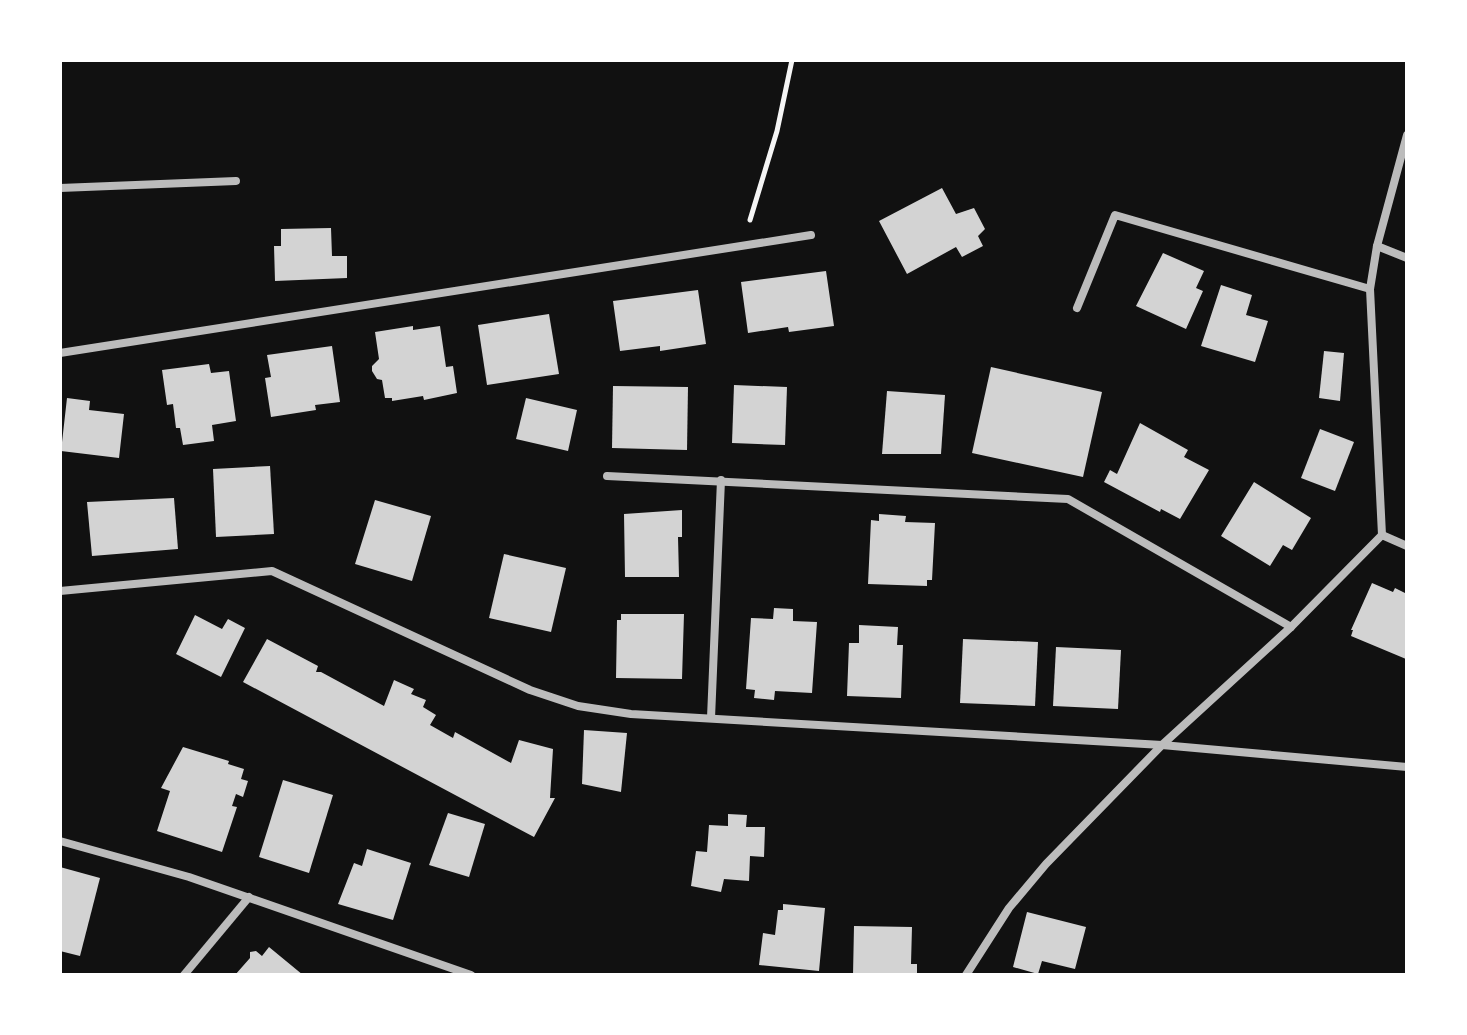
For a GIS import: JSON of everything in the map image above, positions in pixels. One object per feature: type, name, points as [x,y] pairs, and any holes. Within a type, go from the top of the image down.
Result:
[{"type":"street","points":[[966,975],[1009,908],[1046,864],[1162,745],[1291,627],[1382,535],[1370,289],[1377,246],[1407,135]]},
{"type":"street","points":[[60,188],[236,181]]},
{"type":"street","points":[[1077,308],[1115,215],[1370,289]]},
{"type":"street","points":[[60,353],[811,235]]},
{"type":"street","points":[[1377,246],[1407,258]]},
{"type":"street","points":[[607,476],[1068,499],[1291,627]]},
{"type":"street","points":[[711,718],[721,480]]},
{"type":"street","points":[[1382,535],[1407,546]]},
{"type":"street","points":[[60,591],[272,571],[530,690],[578,706],[631,714],[1162,745],[1407,767]]},
{"type":"street","points":[[60,841],[189,877],[471,975]]},
{"type":"street","points":[[184,975],[249,897]]},
{"type":"path","points":[[747,245],[749,222],[777,131],[792,60]]},
{"type":"building","points":[[942,188],[956,214],[974,208],[985,229],[978,236],[983,246],[962,257],[956,247],[907,274],[879,221]]},
{"type":"building","points":[[331,228],[332,256],[347,256],[347,278],[275,281],[274,246],[281,246],[281,229]]},
{"type":"building","points":[[1163,253],[1204,271],[1196,288],[1203,291],[1186,329],[1136,306]]},
{"type":"building","points":[[826,271],[834,326],[789,332],[788,327],[748,333],[741,282]]},
{"type":"building","points":[[1221,285],[1252,295],[1246,315],[1268,321],[1255,362],[1201,346]]},
{"type":"building","points":[[698,290],[706,344],[660,351],[660,346],[620,351],[613,301]]},
{"type":"building","points":[[549,314],[559,374],[487,385],[478,325]]},
{"type":"building","points":[[413,326],[413,330],[440,326],[446,367],[453,366],[457,393],[424,400],[423,396],[392,401],[392,398],[385,398],[382,380],[377,379],[372,371],[372,366],[379,359],[375,332]]},
{"type":"building","points":[[332,346],[340,402],[315,405],[316,410],[271,417],[265,378],[271,377],[267,355]]},
{"type":"building","points":[[1324,351],[1344,353],[1340,401],[1319,398]]},
{"type":"building","points":[[209,364],[211,373],[229,371],[236,421],[212,425],[214,441],[183,445],[180,428],[176,428],[173,404],[167,405],[162,370]]},
{"type":"building","points":[[991,367],[1102,392],[1083,477],[972,453]]},
{"type":"building","points":[[734,385],[787,387],[785,445],[732,443]]},
{"type":"building","points":[[613,386],[688,387],[687,450],[612,448]]},
{"type":"building","points":[[887,391],[945,395],[941,454],[882,454]]},
{"type":"building","points":[[67,398],[90,401],[89,410],[124,414],[119,458],[61,451]]},
{"type":"building","points":[[526,398],[577,410],[568,451],[516,439]]},
{"type":"building","points":[[1140,423],[1188,450],[1184,457],[1209,470],[1180,519],[1161,509],[1160,512],[1104,482],[1110,470],[1117,474]]},
{"type":"building","points":[[1320,429],[1354,442],[1335,491],[1301,478]]},
{"type":"building","points":[[270,466],[274,534],[216,537],[213,469]]},
{"type":"building","points":[[1254,482],[1311,518],[1292,550],[1283,545],[1270,566],[1221,536]]},
{"type":"building","points":[[174,498],[178,549],[92,556],[87,502]]},
{"type":"building","points":[[375,500],[431,516],[412,581],[355,564]]},
{"type":"building","points":[[682,510],[682,537],[678,537],[679,577],[625,577],[624,514]]},
{"type":"building","points":[[879,514],[906,516],[905,522],[935,523],[932,580],[927,580],[927,586],[868,584],[871,520],[879,521]]},
{"type":"building","points":[[504,554],[566,568],[551,632],[489,618]]},
{"type":"building","points":[[1372,583],[1407,594],[1406,659],[1351,636]]},
{"type":"building","points":[[774,608],[793,609],[793,621],[817,622],[812,693],[775,691],[774,700],[754,698],[755,690],[746,689],[751,618],[773,619]]},
{"type":"building","points":[[621,614],[684,614],[682,679],[616,678],[617,620],[621,620]]},
{"type":"building","points":[[195,615],[222,629],[228,619],[245,628],[221,677],[176,654]]},
{"type":"building","points":[[859,625],[898,627],[897,645],[903,645],[901,698],[847,696],[849,643],[859,643]]},
{"type":"building","points":[[267,639],[318,666],[316,672],[384,706],[394,680],[414,689],[411,694],[426,700],[423,707],[436,715],[430,725],[453,738],[455,732],[511,763],[519,740],[553,749],[550,798],[555,798],[534,837],[243,682]]},
{"type":"building","points":[[963,639],[1038,642],[1035,706],[960,703]]},
{"type":"building","points":[[1056,647],[1121,650],[1118,709],[1053,706]]},
{"type":"building","points":[[584,730],[627,733],[621,792],[582,784]]},
{"type":"building","points":[[183,747],[229,761],[228,764],[244,769],[241,779],[248,781],[243,797],[236,794],[232,806],[237,807],[222,852],[157,831],[170,791],[161,788]]},
{"type":"building","points":[[283,780],[333,795],[309,873],[259,857]]},
{"type":"building","points":[[448,813],[485,824],[469,877],[429,865]]},
{"type":"building","points":[[728,814],[747,815],[746,827],[765,827],[764,857],[750,856],[749,881],[724,879],[721,892],[691,886],[696,851],[707,852],[709,825],[728,826]]},
{"type":"building","points":[[367,849],[411,863],[393,920],[338,904],[354,863],[362,866]]},
{"type":"building","points":[[60,867],[100,878],[80,956],[60,951]]},
{"type":"building","points":[[783,904],[825,908],[819,971],[759,965],[763,933],[775,935],[778,910],[783,910]]},
{"type":"building","points":[[1027,912],[1086,927],[1075,969],[1042,961],[1038,974],[1013,967]]},
{"type":"building","points":[[854,926],[912,927],[911,964],[917,964],[917,975],[853,975]]},
{"type":"building","points":[[269,947],[303,975],[235,975],[250,958],[250,952],[256,951],[262,956]]}]
